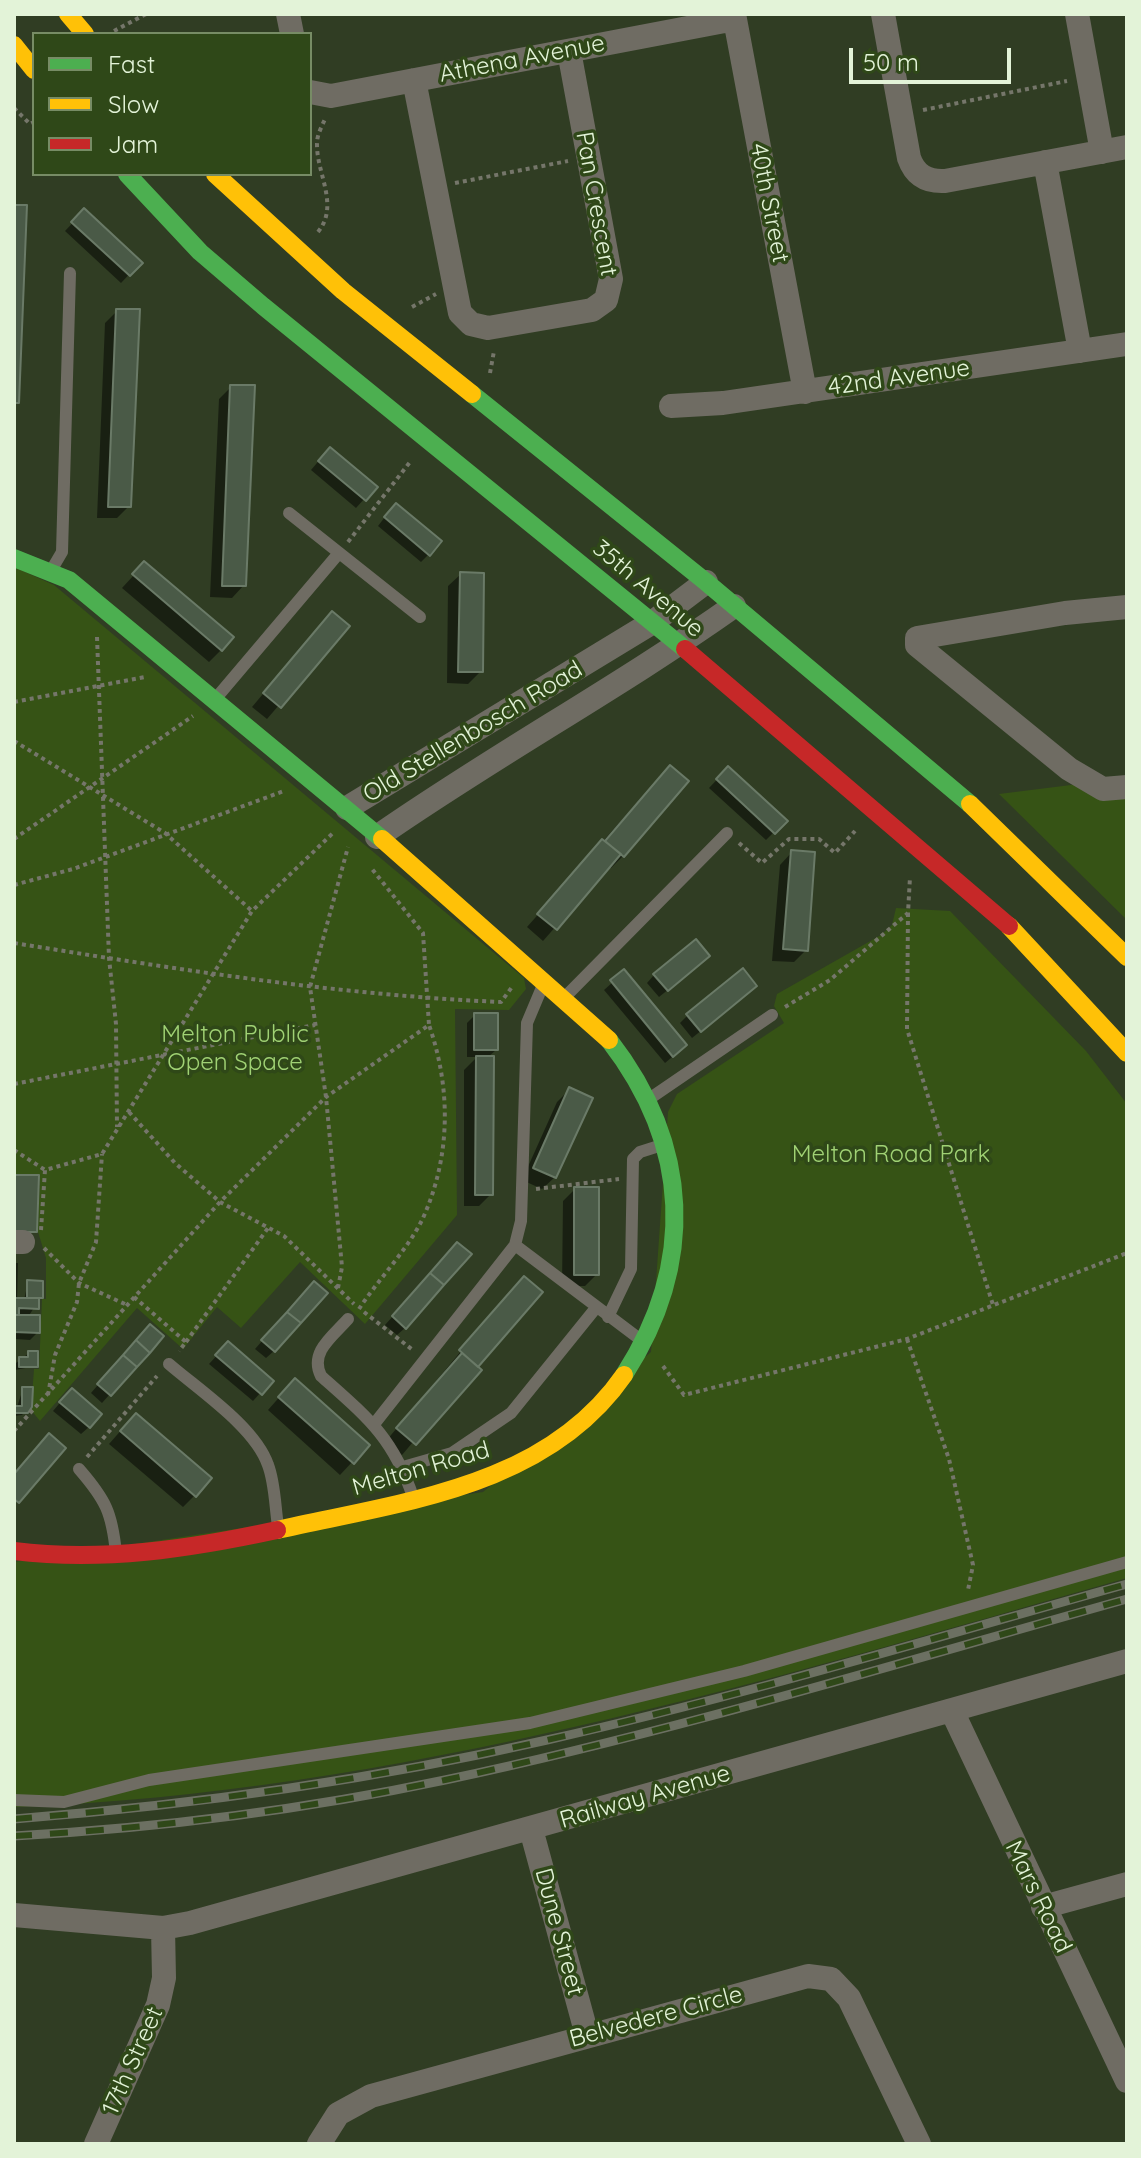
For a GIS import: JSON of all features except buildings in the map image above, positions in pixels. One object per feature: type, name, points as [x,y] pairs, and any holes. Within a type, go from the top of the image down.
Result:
[{"type":"main road","points":[[68,14],[83,32]]},
{"type":"main road","points":[[14,45],[32,68]]},
{"type":"main road","name":"35th Avenue","points":[[129,176],[200,252],[263,306],[653,622],[992,909],[1058,975],[1127,1053]]},
{"type":"main road","name":"35th Avenue","points":[[217,176],[331,281],[413,350],[706,582],[949,785],[1017,846],[1127,957]]},
{"type":"main road","name":"Old Stellenbosch Road","points":[[14,558],[69,580],[347,808]]},
{"type":"main road","name":"Melton Road","points":[[14,1551],[59,1556],[190,1547],[414,1500],[500,1473],[558,1441],[608,1396],[645,1343],[663,1298],[674,1249],[675,1197],[666,1144],[649,1099],[622,1055],[565,997],[347,808]]},
{"type":"street","points":[[883,14],[912,165],[928,180],[945,181],[1127,147]]},
{"type":"street","points":[[1077,14],[1102,152]]},
{"type":"street","name":"Athena Avenue","points":[[312,92],[331,96],[734,17]]},
{"type":"street","name":"40th Street","points":[[734,17],[805,392]]},
{"type":"street","name":"Pan Crescent","points":[[414,80],[457,307],[465,319],[488,328],[592,310],[606,300],[611,286],[569,51]]},
{"type":"street","points":[[1045,162],[1080,351]]},
{"type":"street","name":"42nd Avenue","points":[[671,406],[723,403],[805,392],[1127,344]]},
{"type":"street","name":"Old Stellenbosch Road","points":[[347,808],[653,622],[706,582]]},
{"type":"street","name":"Old Stellenbosch Road","points":[[377,837],[457,781],[678,646],[734,606]]},
{"type":"street","points":[[1127,607],[1065,613],[917,638],[917,645],[1069,769],[1103,789],[1127,787]]},
{"type":"street","name":"Railway Avenue","points":[[14,1915],[163,1928],[269,1903],[1127,1661]]},
{"type":"street","name":"Mars Road","points":[[952,1711],[1127,2081]]},
{"type":"street","name":"Dune Street","points":[[531,1829],[587,2035]]},
{"type":"street","points":[[1043,1907],[1127,1884]]},
{"type":"street","name":"17th Street","points":[[96,2144],[158,2005],[164,1978],[163,1928]]},
{"type":"street","name":"Belvedere Circle","points":[[319,2144],[338,2114],[359,2100],[795,1977],[820,1976],[842,1988],[849,1998],[919,2144]]},
{"type":"lane","points":[[51,572],[62,552],[70,273]]},
{"type":"lane","points":[[289,513],[420,617]]},
{"type":"lane","points":[[215,700],[339,553]]},
{"type":"lane","points":[[565,997],[727,833]]},
{"type":"lane","points":[[375,1423],[515,1245],[521,1221],[527,1023],[545,980]]},
{"type":"lane","points":[[649,1099],[772,1015]]},
{"type":"lane","points":[[608,1317],[631,1269],[635,1156],[666,1144]]},
{"type":"lane","points":[[515,1245],[595,1309],[645,1343]]},
{"type":"lane","points":[[403,1467],[452,1453],[511,1413],[595,1309]]},
{"type":"lane","points":[[348,1319],[320,1350],[317,1368],[321,1376],[375,1423],[403,1467],[414,1500]]},
{"type":"lane","points":[[169,1364],[249,1434],[261,1450],[269,1466],[279,1529]]},
{"type":"lane","points":[[79,1469],[102,1496],[112,1516],[116,1553]]},
{"type":"lane","points":[[14,1800],[64,1802],[149,1780],[530,1723],[744,1671],[1127,1562]]},
{"type":"path","points":[[112,32],[146,14]]},
{"type":"path","points":[[901,110],[933,109],[1088,76]]},
{"type":"path","points":[[14,108],[32,123]]},
{"type":"path","points":[[314,237],[325,224],[328,205],[313,140],[329,108]]},
{"type":"path","points":[[433,187],[588,157]]},
{"type":"path","points":[[406,313],[441,291]]},
{"type":"path","points":[[485,378],[492,370],[496,339]]},
{"type":"path","points":[[339,553],[410,462]]},
{"type":"path","points":[[108,610],[97,623],[97,686],[109,958],[116,1024],[117,1130]]},
{"type":"path","points":[[14,702],[154,675],[170,662]]},
{"type":"path","points":[[14,839],[215,700]]},
{"type":"path","points":[[14,741],[165,833],[252,911]]},
{"type":"path","points":[[14,885],[106,856],[311,781]]},
{"type":"path","points":[[48,1397],[55,1355],[77,1302],[79,1283],[96,1242],[102,1154],[252,911],[333,833],[347,808]]},
{"type":"path","points":[[727,833],[762,863],[789,839],[819,839],[835,853],[860,827]]},
{"type":"path","points":[[333,833],[350,848],[310,987],[326,1097],[342,1267],[338,1288]]},
{"type":"path","points":[[910,867],[907,1029],[993,1305]]},
{"type":"path","points":[[348,1319],[359,1309],[422,1220],[435,1183],[446,1131],[442,1062],[429,1025],[423,933],[371,868]]},
{"type":"path","points":[[772,1015],[830,980],[908,913]]},
{"type":"path","points":[[14,943],[213,975],[426,999],[501,1002],[528,966]]},
{"type":"path","points":[[14,1084],[315,1025]]},
{"type":"path","points":[[14,1431],[48,1397],[220,1202],[326,1097],[429,1025]]},
{"type":"path","points":[[129,1112],[175,1163],[220,1202],[284,1236],[359,1309],[425,1359]]},
{"type":"path","points":[[14,1150],[45,1170],[102,1154]]},
{"type":"path","points":[[45,1170],[40,1244],[79,1283],[127,1305]]},
{"type":"path","points":[[522,1192],[552,1185],[632,1178]]},
{"type":"path","points":[[79,1469],[97,1443],[169,1364],[268,1228]]},
{"type":"path","points":[[645,1343],[684,1395],[907,1339],[1127,1253]]},
{"type":"path","points":[[134,1297],[186,1342]]},
{"type":"path","points":[[907,1339],[949,1459],[973,1565],[965,1608]]},
{"type":"green space","name":"Melton Public Open Space","points":[[14,567],[54,585],[524,978],[526,989],[509,1010],[455,1009],[457,1215],[365,1324],[300,1262],[241,1328],[217,1307],[183,1349],[137,1308],[40,1421],[31,1410],[34,1369],[39,1369],[42,1299],[46,1299],[46,1258],[38,1232],[40,1175],[14,1174]]},
{"type":"green space","points":[[1127,778],[1127,920],[999,794]]},
{"type":"green space","name":"Melton Road Park","points":[[896,908],[950,911],[1086,1051],[1127,1104],[1127,1578],[716,1692],[438,1756],[298,1780],[157,1797],[14,1807],[14,1562],[483,1492],[651,1352],[668,1112],[677,1094],[784,1023],[774,1006],[777,994],[881,935],[892,925]]},
{"type":"railway","points":[[14,1819],[282,1789],[481,1754],[765,1686],[1127,1584]]},
{"type":"railway","points":[[14,1836],[230,1816],[445,1780],[702,1718],[1127,1599]]},
{"type":"traffic: fast","points":[[129,176],[200,252],[263,306],[685,649]]},
{"type":"traffic: fast","points":[[472,394],[706,582],[970,804]]},
{"type":"traffic: fast","points":[[14,558],[69,580],[382,839]]},
{"type":"traffic: fast","points":[[609,1040],[636,1080],[656,1121],[669,1163],[674,1205],[673,1248],[664,1290],[647,1333],[624,1375]]},
{"type":"traffic: slow","points":[[68,14],[83,32]]},
{"type":"traffic: slow","points":[[14,45],[32,68]]},
{"type":"traffic: slow","points":[[217,176],[343,291],[472,394]]},
{"type":"traffic: slow","points":[[970,804],[1127,957]]},
{"type":"traffic: slow","points":[[382,839],[609,1040]]},
{"type":"traffic: slow","points":[[1009,926],[1127,1053]]},
{"type":"traffic: slow","points":[[277,1530],[420,1498],[512,1466],[554,1443],[592,1413],[624,1375]]},
{"type":"traffic: jam","points":[[685,649],[1009,926]]},
{"type":"traffic: jam","points":[[14,1551],[80,1555],[146,1552],[277,1530]]}]
